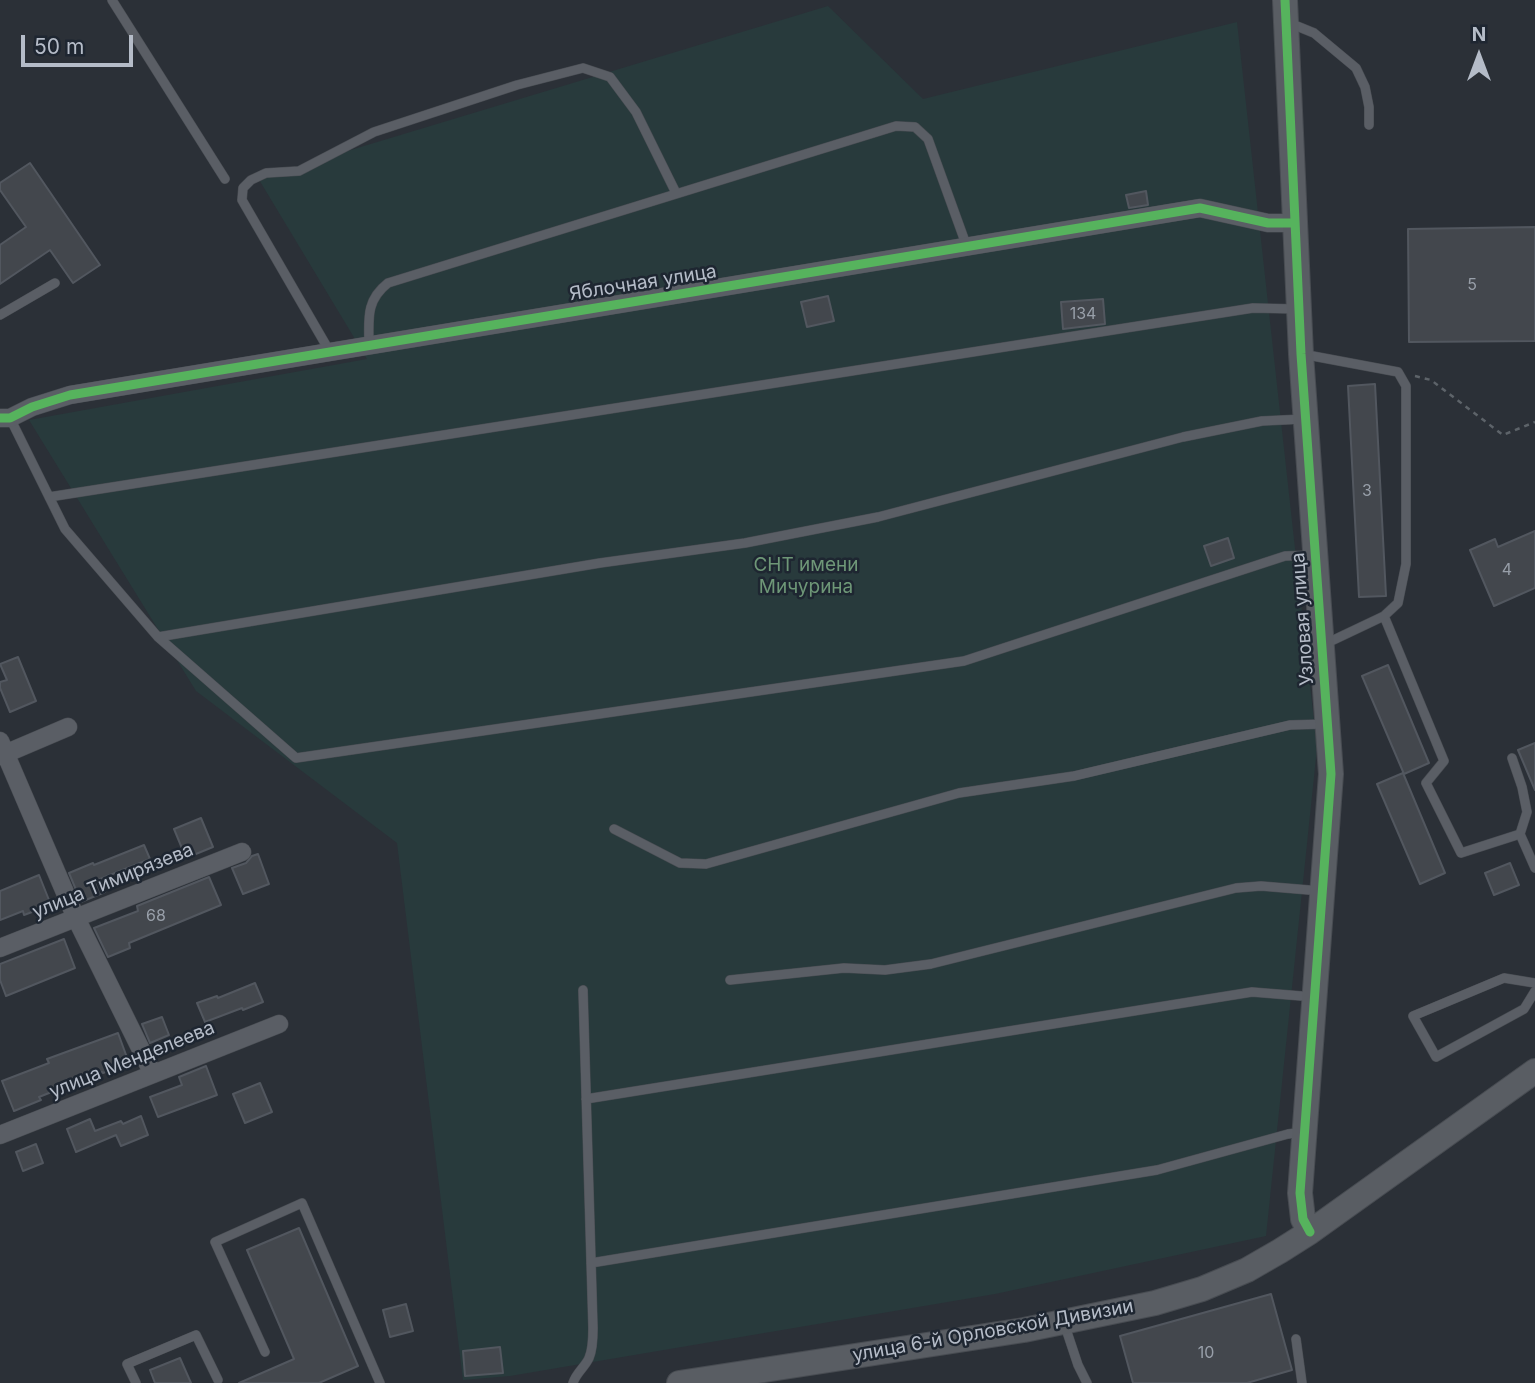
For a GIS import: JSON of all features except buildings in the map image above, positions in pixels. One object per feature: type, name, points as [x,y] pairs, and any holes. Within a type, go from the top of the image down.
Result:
[{"type":"street","name":"Узловая улица","points":[[1285,11],[1301,354],[1331,774],[1301,1208],[1310,1232]]},
{"type":"street","name":"Яблочная улица","points":[[5,418],[70,395],[1200,208],[1268,223],[1295,223]]},
{"type":"street","points":[[68,727],[2,750],[76,918],[153,1074]]},
{"type":"street","name":"улица Тимирязева","points":[[0,948],[242,852]]},
{"type":"street","name":"улица Менделеева","points":[[0,1135],[279,1024]]},
{"type":"street","name":"улица 6-й Орловской Дивизии","points":[[679,1383],[755,1377],[1024,1330],[1155,1303],[1202,1289],[1247,1269],[1310,1232],[1535,1071]]},
{"type":"lane","points":[[112,0],[225,178]]},
{"type":"lane","points":[[1285,11],[1356,68],[1365,87],[1369,125]]},
{"type":"lane","points":[[330,352],[242,200],[243,188],[251,180],[266,173],[299,170],[374,132],[517,85],[583,68],[610,77],[636,112],[676,193]]},
{"type":"lane","points":[[369,346],[369,314],[376,292],[387,283],[896,126],[915,127],[928,139],[967,247]]},
{"type":"lane","points":[[0,315],[55,283]]},
{"type":"lane","points":[[48,497],[1253,308],[1300,309]]},
{"type":"lane","points":[[1301,354],[1398,372],[1406,386],[1406,564],[1398,603],[1384,616],[1323,645]]},
{"type":"lane","points":[[5,418],[65,529],[158,637],[296,758],[964,661],[1285,556],[1316,555]]},
{"type":"lane","points":[[158,637],[600,563],[745,543],[878,517],[1182,437],[1262,421],[1306,419]]},
{"type":"lane","points":[[1384,616],[1444,761],[1426,783],[1461,853],[1520,834]]},
{"type":"lane","points":[[614,829],[680,863],[706,864],[959,793],[1074,776],[1290,725],[1328,724]]},
{"type":"lane","points":[[1511,758],[1522,787],[1527,812],[1520,834],[1535,868]]},
{"type":"lane","points":[[730,981],[844,968],[885,970],[931,964],[1236,888],[1261,886],[1322,891]]},
{"type":"lane","points":[[1535,983],[1504,978],[1413,1016],[1436,1057],[1524,1009],[1535,991]]},
{"type":"lane","points":[[573,1383],[579,1370],[589,1360],[593,1328],[583,990]]},
{"type":"lane","points":[[586,1099],[1252,992],[1315,997]]},
{"type":"lane","points":[[591,1263],[1157,1170],[1288,1134],[1305,1132]]},
{"type":"lane","points":[[265,1352],[215,1242],[302,1203],[380,1383]]},
{"type":"lane","points":[[1063,1322],[1087,1383]]},
{"type":"lane","points":[[136,1383],[127,1364],[196,1335],[218,1380]]},
{"type":"lane","points":[[1296,1339],[1302,1383]]},
{"type":"path","points":[[1398,372],[1431,380],[1503,435],[1535,422]]},
{"type":"green space","name":"СНТ имени Мичурина","points":[[828,6],[923,99],[1237,22],[1317,748],[1266,1236],[995,1294],[510,1376],[463,1380],[397,843],[196,691],[29,420],[367,359],[258,178]]},
{"type":"cycle path","points":[[1285,0],[1301,354],[1331,774],[1300,1193],[1303,1219],[1310,1232]]},
{"type":"cycle path","points":[[0,418],[10,418],[32,407],[70,395],[1200,208],[1268,223],[1295,223]]}]
